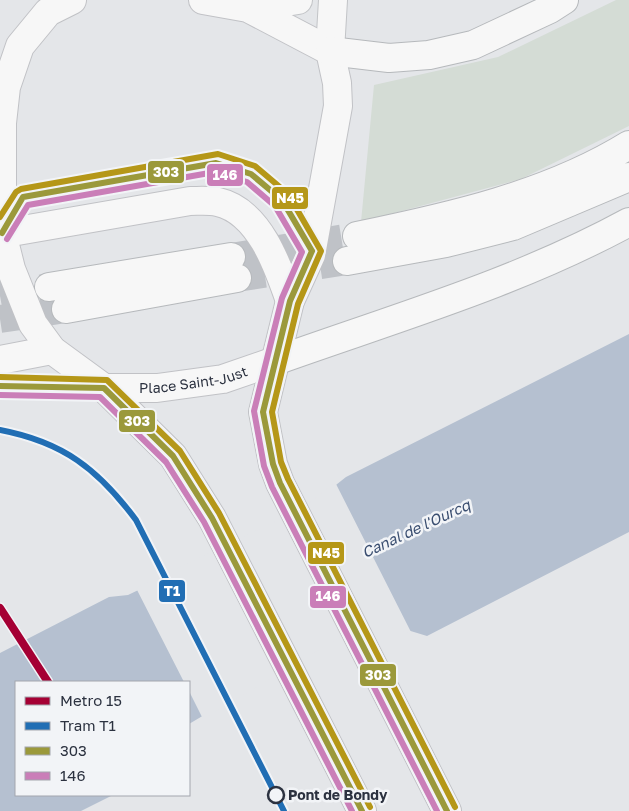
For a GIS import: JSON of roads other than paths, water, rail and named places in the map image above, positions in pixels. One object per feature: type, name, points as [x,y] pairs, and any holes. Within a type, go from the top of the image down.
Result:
[{"type":"main road","points":[[72,0],[41,6],[20,46],[6,87],[1,121],[1,233],[11,269],[33,324],[52,350],[104,388],[173,456],[212,518],[362,811]]},
{"type":"main road","points":[[203,0],[248,8],[330,52],[389,58],[429,55],[473,45],[550,9],[564,0]]},
{"type":"main road","points":[[248,8],[298,0]]},
{"type":"main road","points":[[333,0],[330,52],[337,83],[338,106],[311,255],[290,301],[263,412],[273,464],[280,483],[447,811]]},
{"type":"main road","points":[[629,145],[606,159],[530,190],[352,248],[446,243],[513,226],[629,177]]},
{"type":"main road","points":[[1,233],[190,201],[218,202],[248,217],[277,263],[290,301]]},
{"type":"main road","name":"Place Saint-Just","points":[[104,388],[157,388],[223,379],[493,286],[581,248],[629,222]]},
{"type":"main road","points":[[49,288],[234,268],[66,309]]},
{"type":"main road","points":[[0,360],[52,350]]},
{"type":"water","name":"Canal de l'Ourcq","points":[[629,334],[629,532],[427,636],[368,618],[190,723],[190,681],[15,681],[15,796],[111,796],[81,811],[0,811],[0,653],[109,597],[128,595],[303,511],[346,477]]},
{"type":"tunnel","points":[[231,257],[357,236]]},
{"type":"tunnel","points":[[237,278],[347,261]]},
{"type":"tunnel","points":[[0,296],[49,287]]},
{"type":"tunnel","points":[[0,319],[66,309]]},
{"type":"metro line","name":"15","points":[[0,608],[47,681]]},
{"type":"tram line","name":"T1","points":[[0,430],[42,442],[61,450],[77,460],[108,486],[136,520],[284,811]]},
{"type":"place","name":"Pont de Bondy","points":[[276,795]]}]
